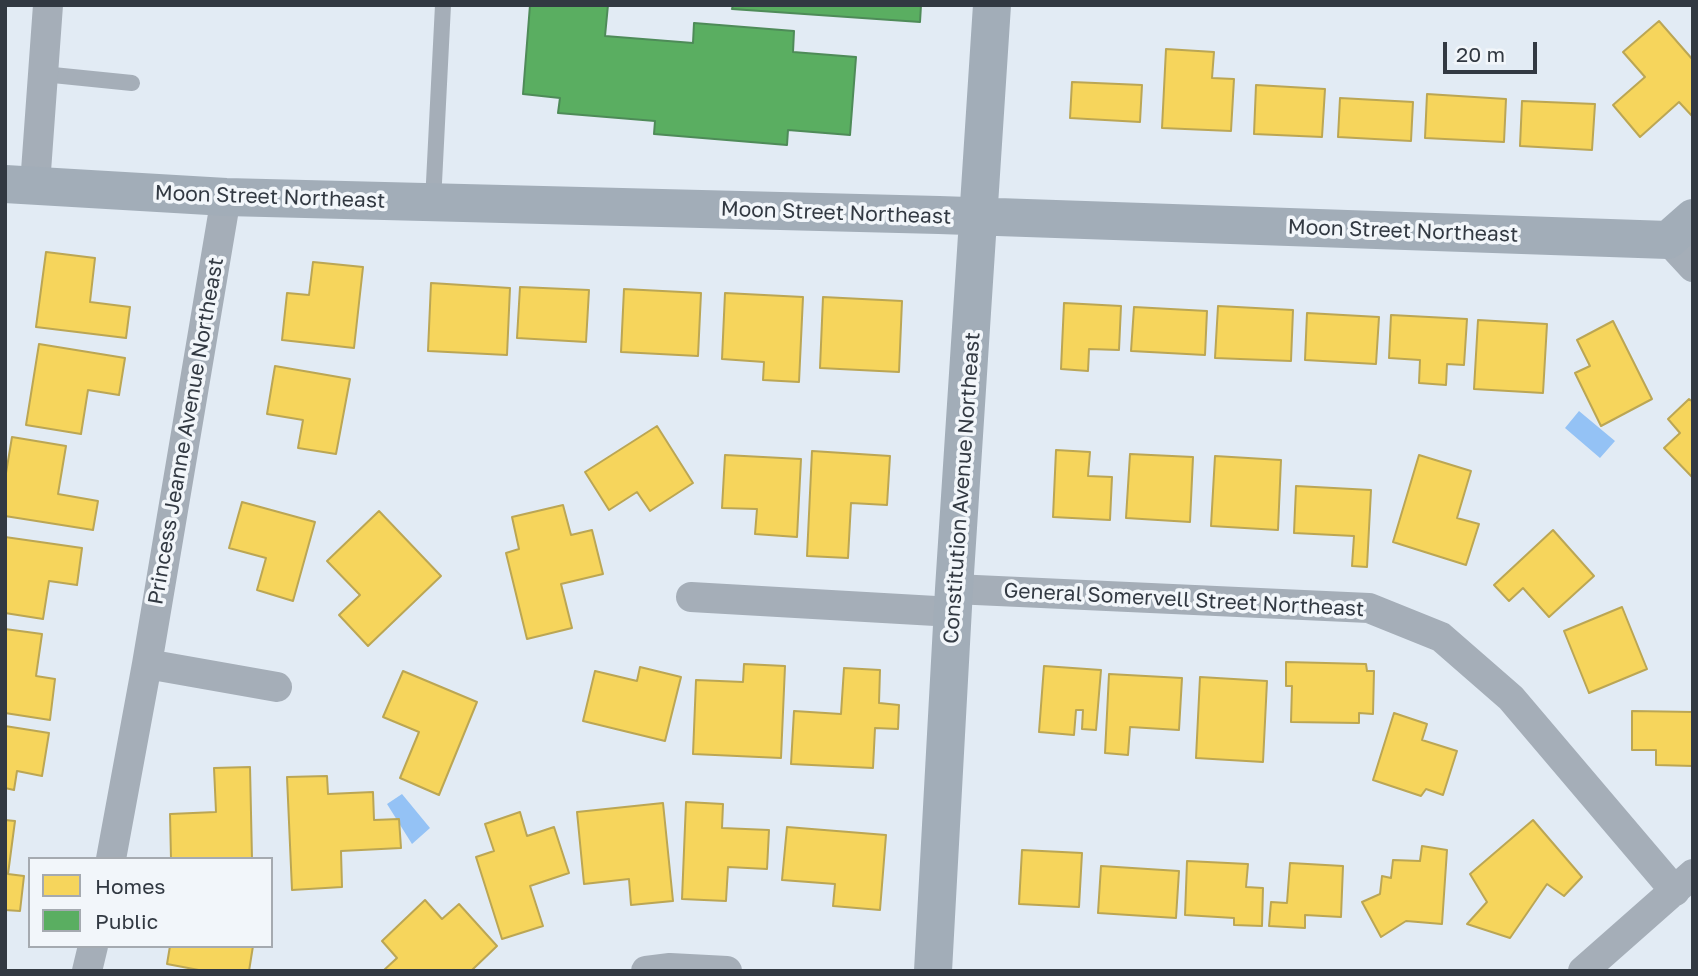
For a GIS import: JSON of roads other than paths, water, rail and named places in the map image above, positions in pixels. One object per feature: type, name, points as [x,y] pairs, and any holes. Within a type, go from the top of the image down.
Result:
[{"type":"street","points":[[20,185],[43,74],[48,5]]},
{"type":"street","name":"Constitution Avenue Northeast","points":[[933,971],[992,5]]},
{"type":"street","name":"Moon Street Northeast","points":[[20,185],[226,197],[979,217],[1684,242]]},
{"type":"street","name":"Princess Jeanne Avenue Northeast","points":[[111,857],[226,197]]},
{"type":"street","name":"General Somervell Street Northeast","points":[[691,597],[1369,608],[1441,637],[1511,698],[1684,882]]},
{"type":"street","points":[[147,664],[277,687]]},
{"type":"street","points":[[1583,971],[1684,882]]},
{"type":"street","points":[[87,971],[93,948]]},
{"type":"street","points":[[646,971],[670,968],[727,971]]},
{"type":"lane","points":[[433,202],[443,5]]},
{"type":"lane","points":[[43,74],[132,83]]},
{"type":"water","points":[[1579,411],[1615,441],[1600,458],[1565,428]]},
{"type":"water","points":[[402,794],[430,828],[412,844],[387,804]]}]
